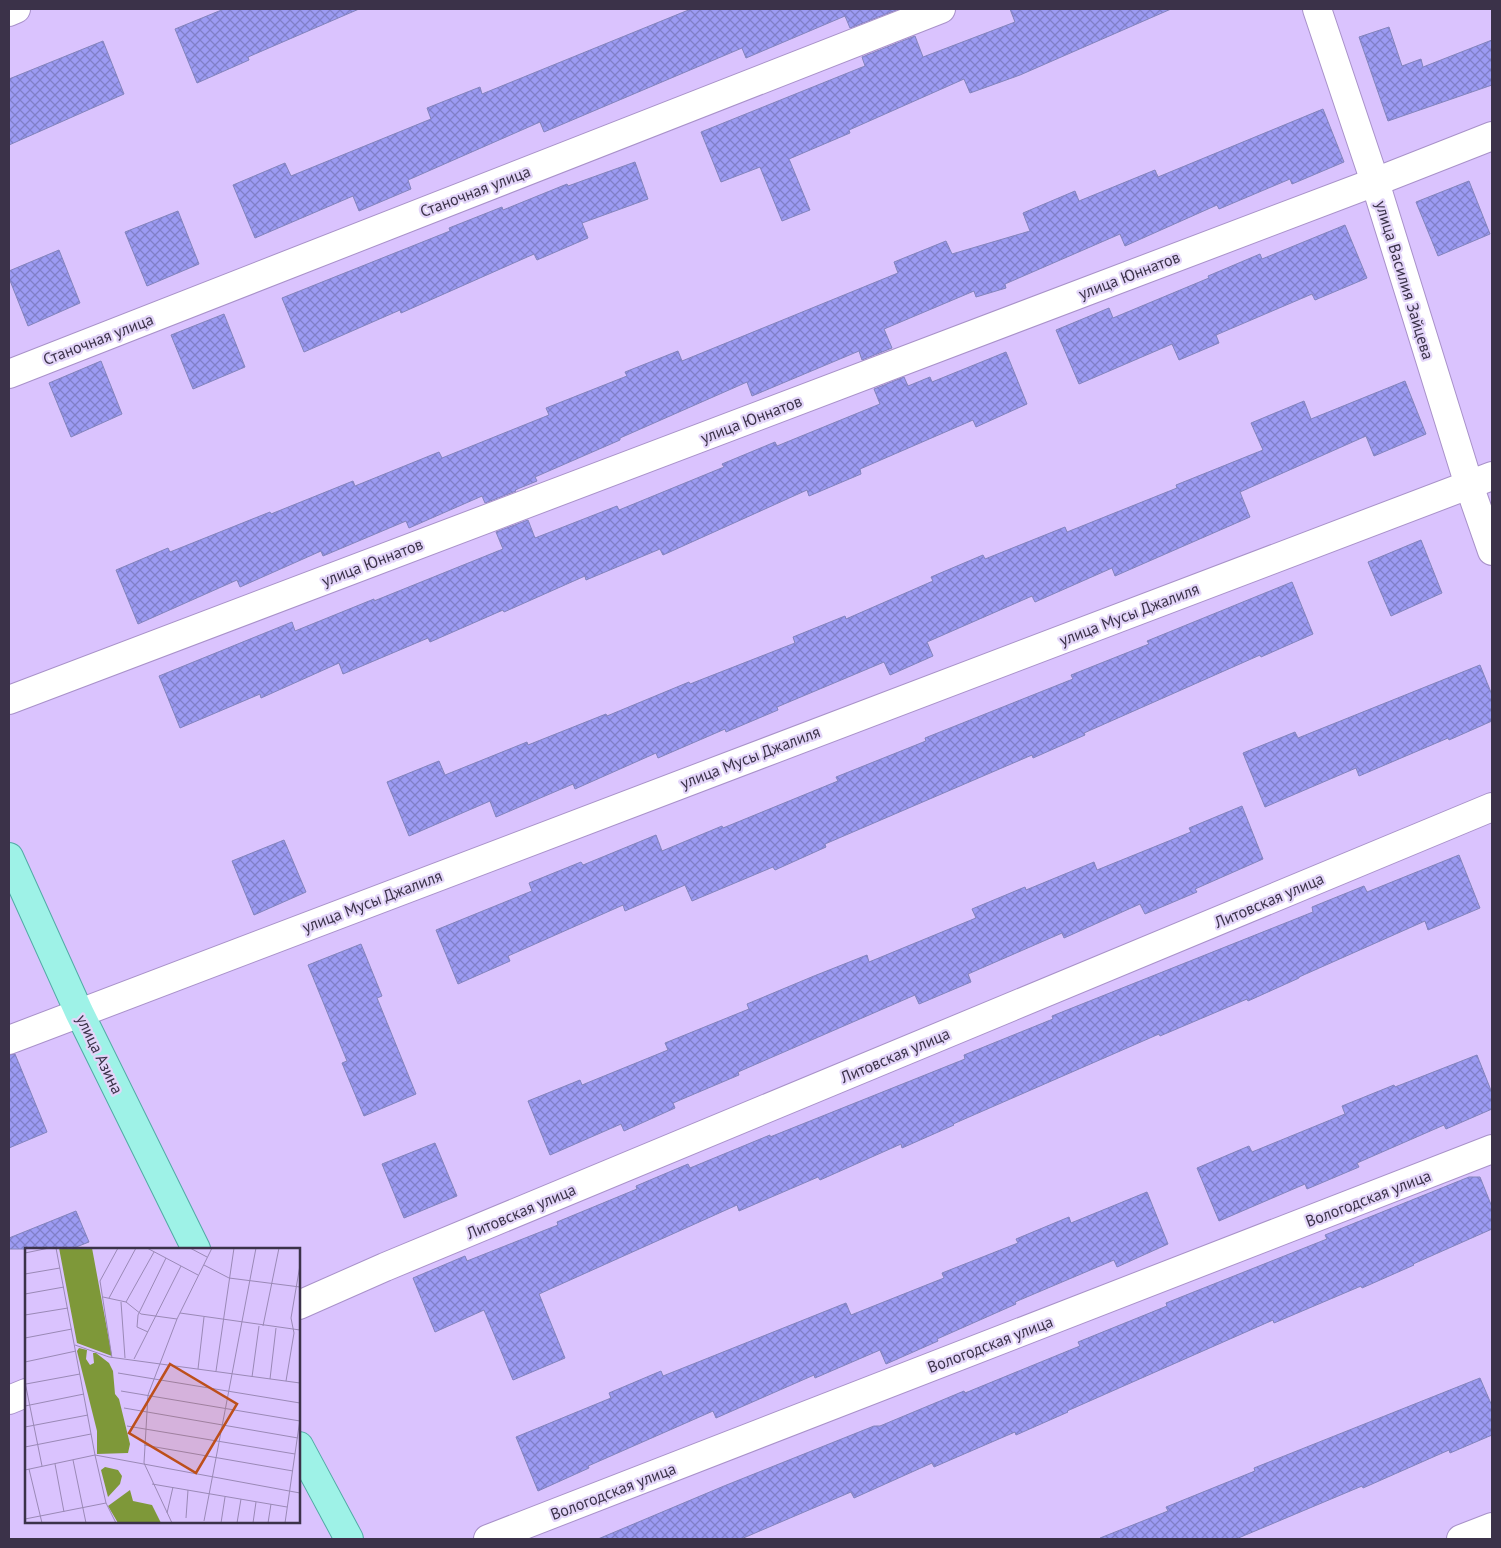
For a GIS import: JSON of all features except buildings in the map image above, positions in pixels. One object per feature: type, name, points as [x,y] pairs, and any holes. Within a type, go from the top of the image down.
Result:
[{"type":"main road","name":"улица Азина","points":[[9,857],[79,1012],[196,1248]]},
{"type":"main road","points":[[300,1448],[349,1539]]},
{"type":"street","points":[[9,12],[16,9]]},
{"type":"street","name":"Станочная улица","points":[[9,374],[941,9]]},
{"type":"street","name":"улица Василия Зайцева","points":[[1317,9],[1375,182],[1481,480],[1492,551]]},
{"type":"street","name":"улица Юннатов","points":[[9,700],[1492,136]]},
{"type":"street","name":"улица Мусы Джалиля","points":[[9,1040],[1481,480]]},
{"type":"street","name":"Литовская улица","points":[[300,1305],[394,1263],[1492,808]]},
{"type":"street","name":"Вологодская улица","points":[[488,1539],[1492,1149]]},
{"type":"street","points":[[9,1400],[25,1393]]},
{"type":"street","points":[[1461,1539],[1492,1528]]}]
